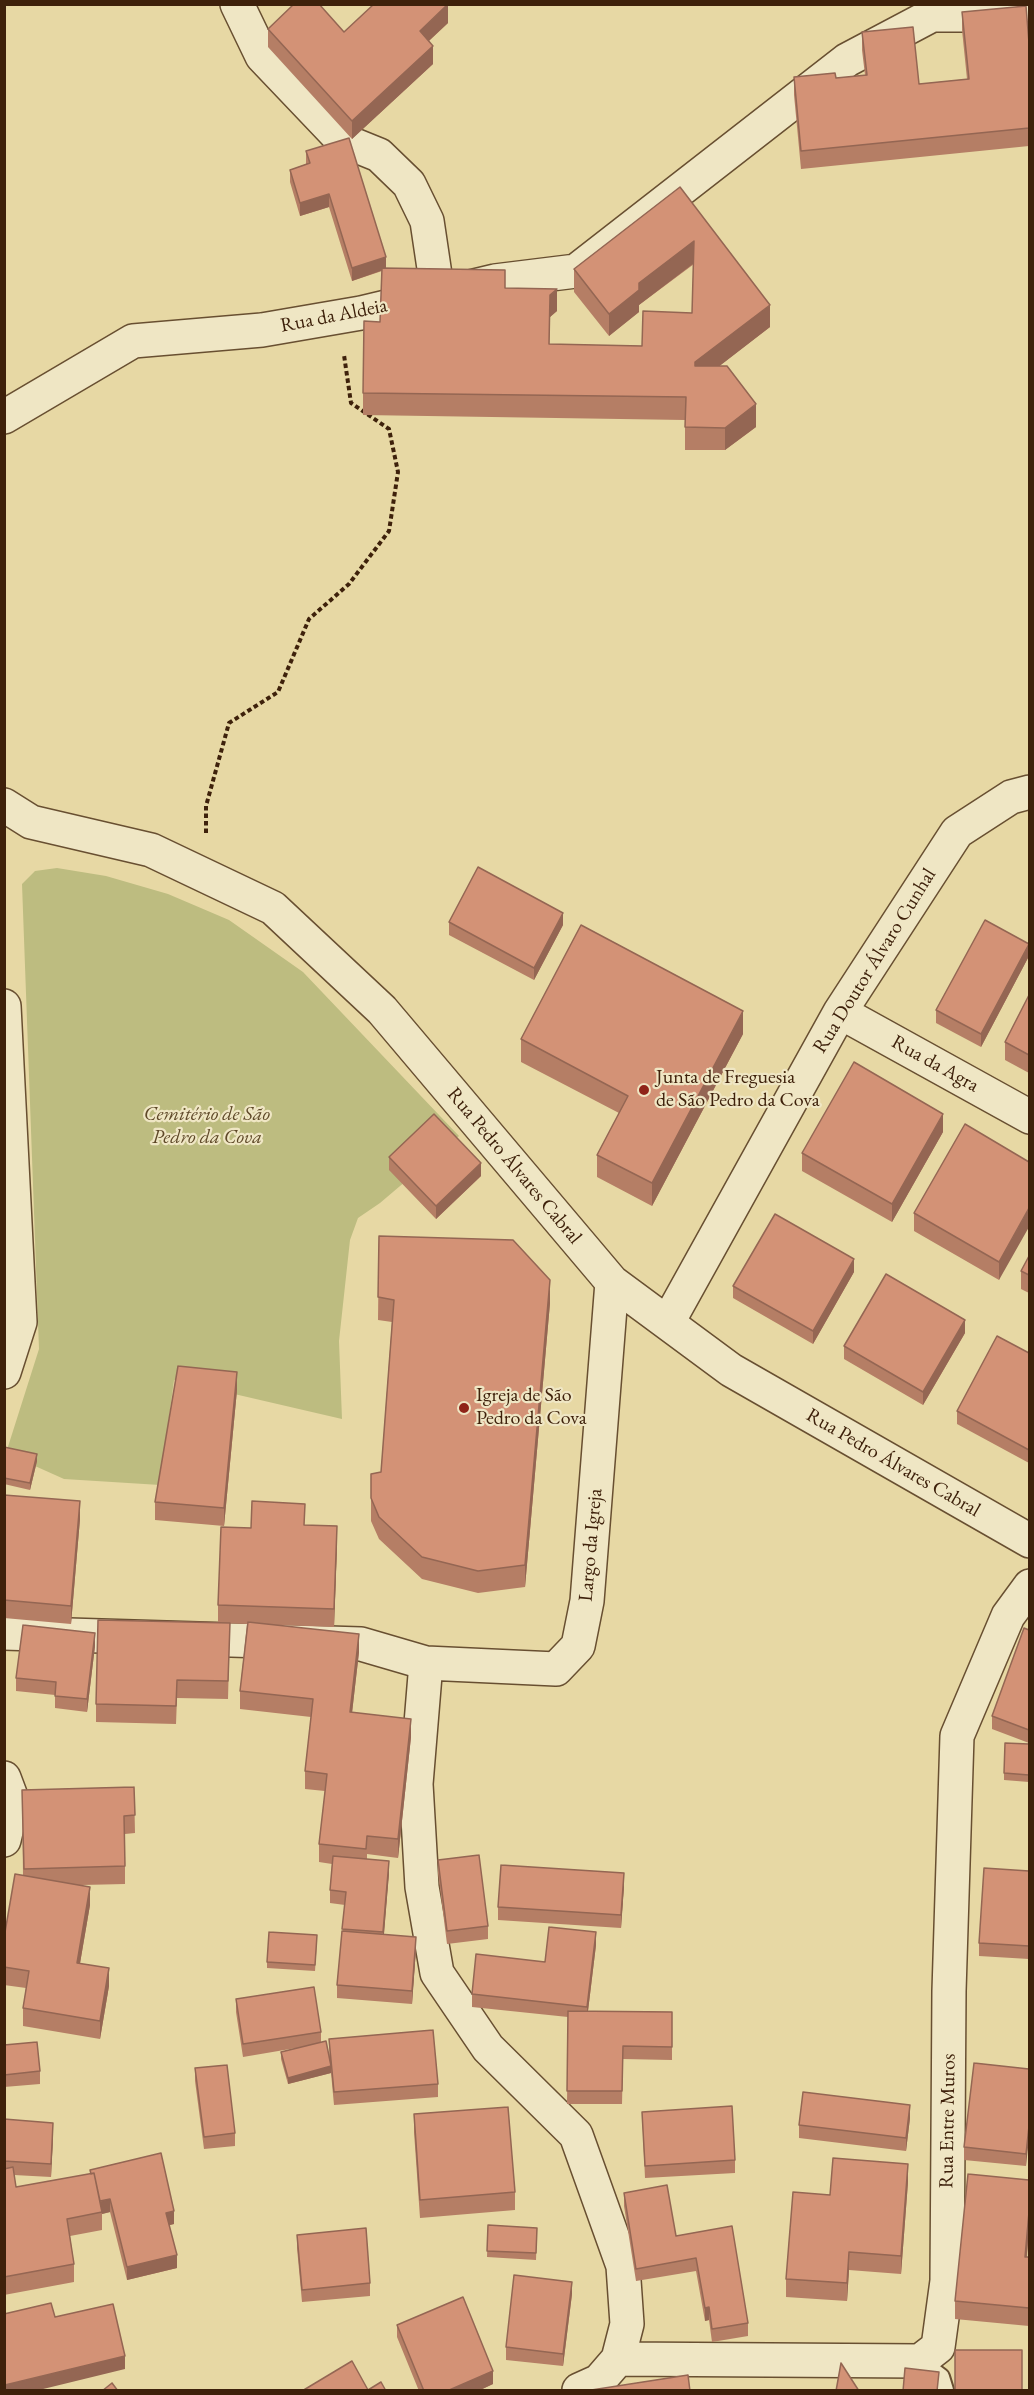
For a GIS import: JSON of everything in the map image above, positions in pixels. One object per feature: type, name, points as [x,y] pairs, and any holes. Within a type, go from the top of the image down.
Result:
[{"type":"street","points":[[237,4],[262,56],[342,140],[379,155],[409,184],[427,221],[438,295]]},
{"type":"street","name":"Rua da Aldeia","points":[[4,417],[133,341],[262,330],[339,316],[495,281],[576,271],[847,60],[932,15],[1029,15]]},
{"type":"street","name":"Rua Doutor Álvaro Cunhal","points":[[668,1322],[840,1012],[957,832],[1011,797],[1029,792]]},
{"type":"street","name":"Rua Pedro Álvares Cabral","points":[[4,805],[31,822],[151,849],[273,908],[382,1010],[612,1282],[731,1370],[1029,1541]]},
{"type":"street","points":[[4,1006],[20,1322],[4,1372]]},
{"type":"street","name":"Rua da Agra","points":[[840,1012],[1029,1117]]},
{"type":"street","name":"Largo da Igreja","points":[[4,1633],[362,1644],[426,1663],[555,1669],[578,1646],[587,1601],[612,1282]]},
{"type":"street","name":"Rua Entre Muros","points":[[920,2361],[938,2347],[947,2281],[950,1991],[957,1736],[1008,1616],[1029,1586]]},
{"type":"street","points":[[426,1663],[416,1785],[422,1887],[436,1973],[488,2048],[576,2135],[623,2266],[627,2324],[618,2359],[599,2381],[579,2391]]},
{"type":"street","points":[[4,1778],[13,1802],[4,1840]]},
{"type":"street","points":[[618,2359],[920,2361]]},
{"type":"lane","points":[[920,2361],[941,2377],[945,2391]]},
{"type":"path","points":[[206,876],[206,806],[229,723],[278,692],[309,619],[349,585],[389,531],[398,472],[389,429],[351,403],[339,316]]},
{"type":"green space","name":"Cemitério de São Pedro da Cova","points":[[57,868],[106,876],[168,894],[229,920],[303,972],[459,1136],[380,1203],[358,1218],[350,1240],[339,1341],[342,1419],[174,1380],[160,1485],[64,1479],[6,1453],[39,1349],[22,884],[35,871]]},
{"type":"building","points":[[294,4],[319,4],[344,32],[374,4],[448,4],[420,31],[433,46],[352,121],[268,29]]},
{"type":"building","points":[[1026,6],[1029,43],[1029,128],[801,151],[794,77],[835,73],[836,78],[867,75],[862,32],[913,27],[919,84],[969,79],[962,12]]},
{"type":"building","points":[[349,138],[386,257],[352,268],[329,194],[300,203],[290,170],[310,163],[306,151]]},
{"type":"building","points":[[680,187],[770,305],[695,362],[695,366],[727,366],[756,404],[725,428],[685,427],[686,397],[363,393],[364,321],[380,322],[382,268],[505,270],[505,288],[557,289],[550,295],[549,344],[642,346],[643,311],[692,313],[694,241],[639,283],[639,290],[609,314],[574,269]]},
{"type":"building","points":[[478,867],[563,913],[534,968],[449,922]]},
{"type":"building","points":[[985,920],[1029,944],[981,1034],[936,1010]]},
{"type":"building","name":"Junta de Freguesia de São Pedro da Cova","points":[[581,925],[743,1011],[652,1183],[597,1155],[628,1096],[521,1039]]},
{"type":"building","points":[[1029,995],[1029,1055],[1005,1042]]},
{"type":"building","points":[[854,1062],[943,1114],[892,1204],[802,1153]]},
{"type":"building","points":[[434,1114],[481,1163],[436,1206],[389,1157]]},
{"type":"building","points":[[965,1124],[1029,1162],[1029,1208],[999,1262],[914,1213]]},
{"type":"building","points":[[775,1214],[854,1259],[813,1331],[733,1286]]},
{"type":"building","name":"Igreja de São Pedro da Cova","points":[[379,1236],[513,1240],[550,1280],[525,1565],[478,1571],[422,1557],[379,1517],[371,1498],[371,1474],[381,1472],[394,1300],[378,1297]]},
{"type":"building","points":[[1029,1256],[1029,1275],[1021,1271]]},
{"type":"building","points":[[886,1274],[965,1320],[923,1392],[844,1346]]},
{"type":"building","points":[[997,1336],[1029,1353],[1029,1450],[957,1411]]},
{"type":"building","points":[[178,1366],[237,1372],[224,1508],[155,1502]]},
{"type":"building","points":[[4,1447],[37,1454],[30,1483],[4,1478]]},
{"type":"building","points":[[4,1495],[80,1501],[71,1606],[4,1600]]},
{"type":"building","points":[[252,1501],[305,1504],[304,1525],[337,1526],[334,1609],[218,1605],[221,1527],[251,1528]]},
{"type":"building","points":[[98,1620],[230,1623],[228,1681],[177,1680],[176,1706],[96,1704]]},
{"type":"building","points":[[248,1622],[359,1634],[350,1712],[411,1719],[398,1839],[367,1836],[366,1849],[319,1844],[327,1774],[305,1771],[313,1699],[240,1691]]},
{"type":"building","points":[[23,1625],[95,1633],[87,1699],[55,1696],[56,1682],[16,1678]]},
{"type":"building","points":[[1024,1628],[1029,1630],[1029,1730],[992,1716]]},
{"type":"building","points":[[1005,1743],[1029,1744],[1029,1775],[1004,1773]]},
{"type":"building","points":[[134,1787],[135,1815],[124,1816],[125,1866],[24,1869],[22,1790]]},
{"type":"building","points":[[479,1855],[488,1926],[447,1931],[438,1860]]},
{"type":"building","points":[[333,1856],[389,1861],[383,1932],[342,1929],[346,1892],[330,1890]]},
{"type":"building","points":[[501,1865],[624,1873],[621,1915],[498,1907]]},
{"type":"building","points":[[984,1868],[1029,1871],[1029,1946],[979,1943]]},
{"type":"building","points":[[15,1874],[90,1887],[77,1963],[109,1968],[100,2021],[23,2008],[29,1971],[4,1967],[4,1938]]},
{"type":"building","points":[[549,1927],[596,1932],[587,2007],[472,1994],[476,1954],[545,1962]]},
{"type":"building","points":[[342,1931],[416,1937],[412,1991],[337,1985]]},
{"type":"building","points":[[269,1932],[317,1935],[315,1965],[267,1962]]},
{"type":"building","points":[[314,1987],[321,2032],[243,2044],[236,1999]]},
{"type":"building","points":[[568,2011],[672,2012],[672,2047],[623,2046],[622,2091],[567,2091]]},
{"type":"building","points":[[433,2030],[438,2084],[334,2092],[329,2039]]},
{"type":"building","points":[[326,2041],[331,2066],[288,2078],[281,2052]]},
{"type":"building","points":[[37,2042],[40,2071],[4,2075],[4,2045]]},
{"type":"building","points":[[974,2063],[1029,2069],[1029,2126],[1026,2154],[964,2147]]},
{"type":"building","points":[[227,2065],[235,2133],[204,2137],[195,2068]]},
{"type":"building","points":[[803,2092],[910,2105],[906,2138],[799,2125]]},
{"type":"building","points":[[732,2106],[735,2160],[645,2166],[642,2112]]},
{"type":"building","points":[[508,2107],[515,2192],[420,2200],[414,2114]]},
{"type":"building","points":[[4,2119],[53,2123],[51,2164],[4,2161]]},
{"type":"building","points":[[161,2153],[174,2211],[166,2213],[177,2255],[127,2267],[110,2199],[100,2201],[94,2173],[91,2174],[90,2170]]},
{"type":"building","points":[[833,2158],[908,2164],[901,2256],[849,2252],[847,2283],[786,2279],[793,2192],[830,2195]]},
{"type":"building","points":[[13,2167],[16,2187],[94,2173],[102,2212],[67,2219],[74,2264],[4,2277],[4,2169]]},
{"type":"building","points":[[968,2174],[1029,2180],[1025,2257],[1029,2257],[1029,2308],[955,2301]]},
{"type":"building","points":[[667,2185],[676,2236],[732,2226],[748,2323],[712,2329],[709,2307],[705,2308],[696,2258],[636,2269],[624,2193]]},
{"type":"building","points":[[488,2225],[537,2228],[536,2253],[487,2251]]},
{"type":"building","points":[[366,2228],[370,2283],[302,2290],[297,2235]]},
{"type":"building","points":[[514,2275],[572,2282],[563,2354],[506,2347]]},
{"type":"building","points":[[463,2297],[493,2371],[447,2391],[424,2391],[397,2325]]},
{"type":"building","points":[[51,2303],[55,2317],[113,2304],[125,2356],[5,2385],[4,2314]]},
{"type":"building","points":[[955,2350],[1022,2350],[1022,2391],[955,2391]]},
{"type":"building","points":[[352,2361],[368,2390],[381,2382],[386,2391],[302,2391]]},
{"type":"building","points":[[841,2363],[859,2391],[836,2391]]},
{"type":"building","points":[[905,2368],[939,2372],[937,2391],[903,2391]]},
{"type":"building","points":[[688,2375],[690,2391],[585,2391]]},
{"type":"building","points":[[112,2383],[118,2391],[102,2391]]},
{"type":"place","name":"Junta de Freguesia de São Pedro da Cova","points":[[644,1090]]},
{"type":"place","name":"Igreja de São Pedro da Cova","points":[[464,1408]]}]
